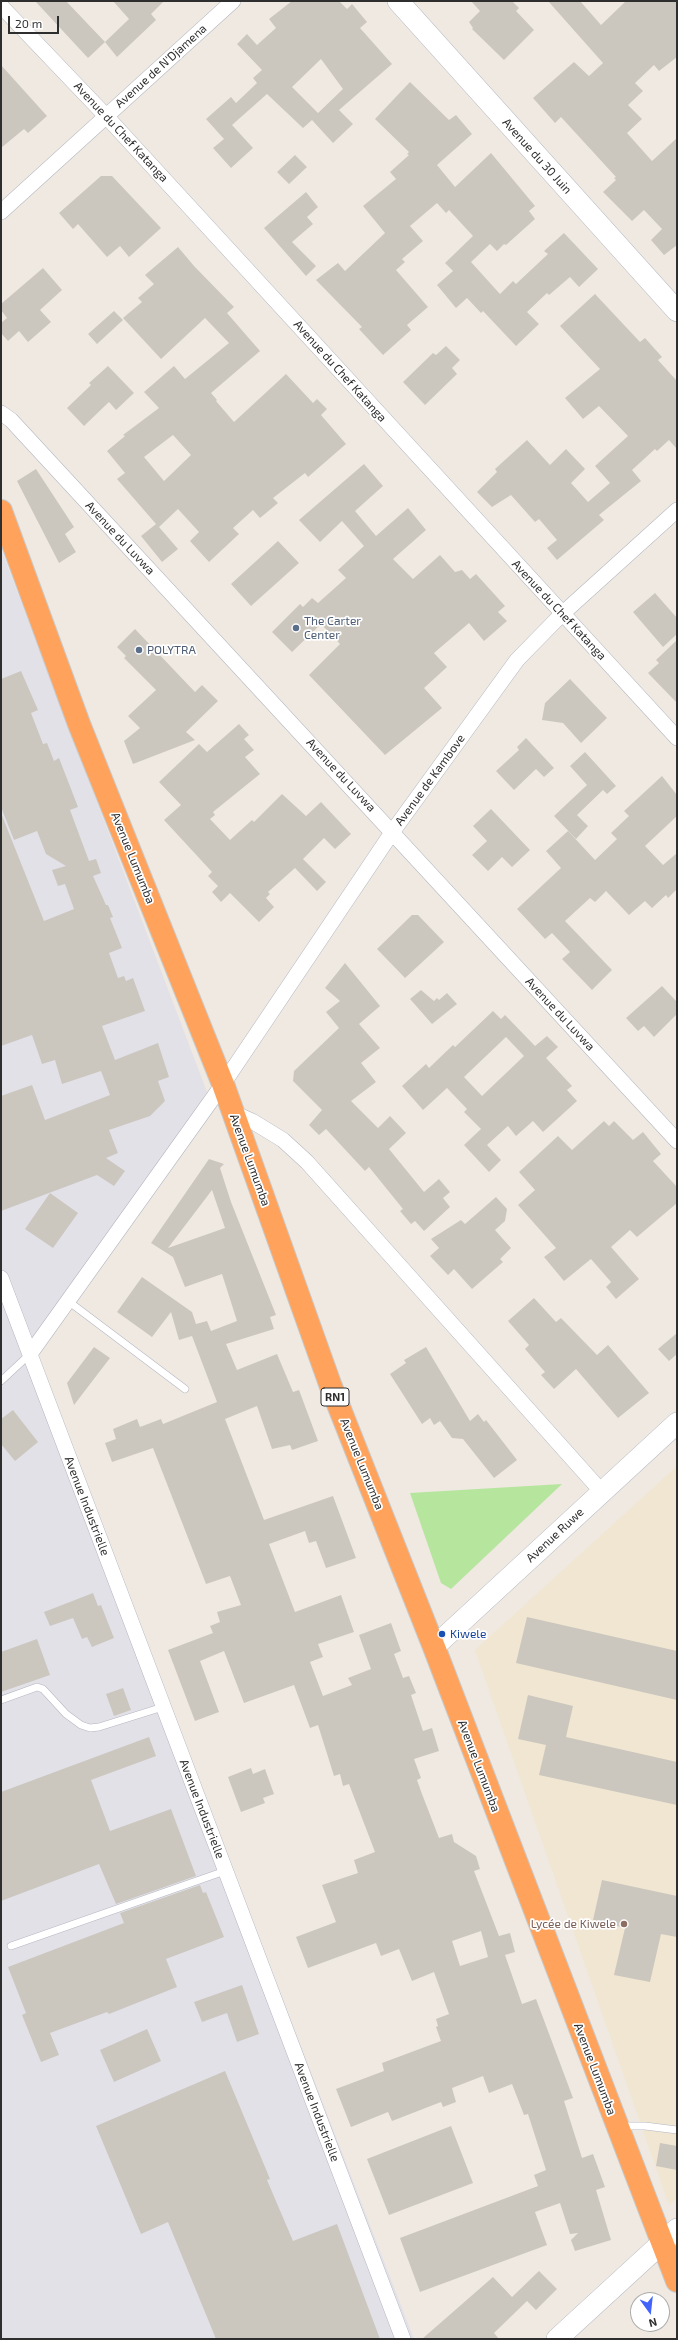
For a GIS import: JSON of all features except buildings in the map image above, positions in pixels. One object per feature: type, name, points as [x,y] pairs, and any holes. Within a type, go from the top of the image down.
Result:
[{"type":"highway","name":"Avenue Lumumba","points":[[1,510],[79,724],[234,1113],[330,1384],[434,1647],[617,2126],[670,2236],[677,2282]]},
{"type":"street","name":"Avenue de N'Djamena","points":[[1,212],[233,1]]},
{"type":"street","name":"Avenue du 30 Juin","points":[[398,1],[677,311]]},
{"type":"street","name":"Avenue du Chef Katanga","points":[[1,6],[106,116],[677,738]]},
{"type":"street","name":"Avenue du Luvwa","points":[[1,413],[11,420],[393,831],[677,1141]]},
{"type":"street","name":"Avenue de Kambove","points":[[30,1354],[223,1084],[393,831],[517,660],[562,614],[677,510]]},
{"type":"street","points":[[234,1113],[252,1121],[283,1140],[306,1162],[602,1492]]},
{"type":"street","name":"Avenue Industrielle","points":[[1,1278],[403,2339]]},
{"type":"street","name":"Avenue Ruwe","points":[[434,1647],[677,1423]]},
{"type":"street","points":[[557,2339],[670,2236]]},
{"type":"lane","points":[[68,1300],[185,1389]]},
{"type":"lane","points":[[1,1381],[30,1354]]},
{"type":"lane","points":[[1,1700],[37,1687],[43,1688],[66,1714],[81,1725],[90,1728],[99,1727],[163,1707]]},
{"type":"lane","points":[[11,1946],[225,1871]]},
{"type":"lane","points":[[617,2126],[645,2126],[677,2130]]},
{"type":"shaded area","points":[[1,549],[207,1092],[33,1352],[414,2339],[1,2339]]},
{"type":"shaded area","name":"Lycée de Kiwele","points":[[677,1466],[677,2197],[669,2205],[475,1650]]},
{"type":"green space","points":[[562,1484],[451,1589],[441,1583],[410,1493]]},
{"type":"place","name":"The Carter Center","points":[[296,628]]},
{"type":"place","name":"POLYTRA","points":[[139,650]]},
{"type":"place","name":"Kiwele","points":[[442,1634]]},
{"type":"place","name":"Lycée de Kiwele","points":[[624,1924]]}]
